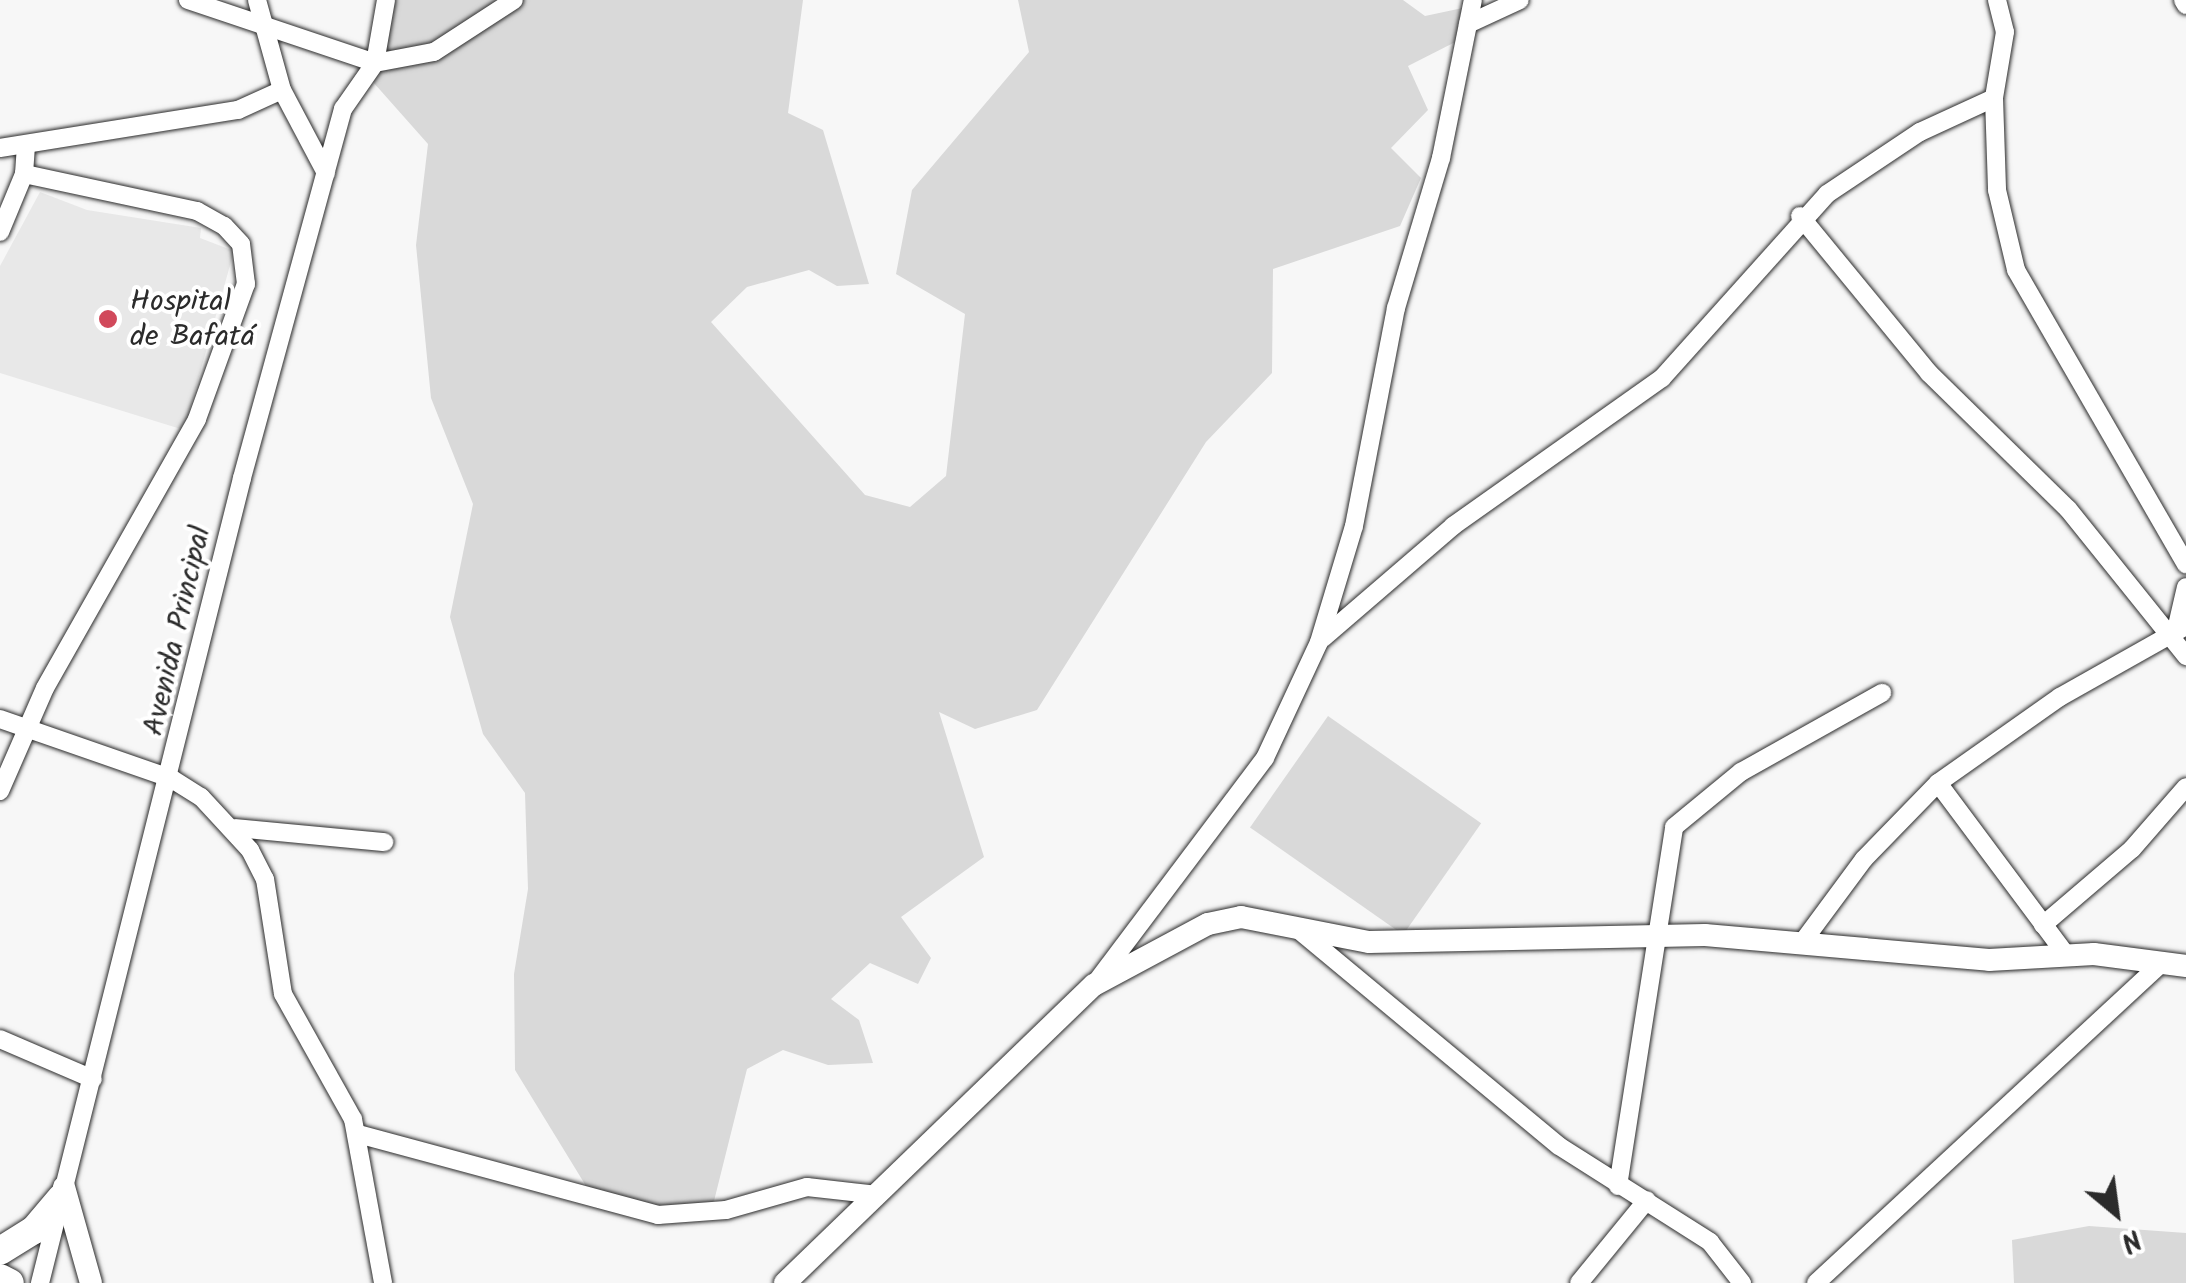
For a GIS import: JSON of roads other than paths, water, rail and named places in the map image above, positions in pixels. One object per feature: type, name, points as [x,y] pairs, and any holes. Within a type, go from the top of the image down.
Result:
[{"type":"main road","points":[[0,1251],[34,1230],[63,1192]]},
{"type":"main road","points":[[0,1278],[10,1283]]},
{"type":"street","points":[[188,0],[258,9],[375,62],[434,52],[514,0]]},
{"type":"street","name":"Avenida Principal","points":[[40,1283],[172,779],[242,478],[344,108],[375,62],[386,0]]},
{"type":"street","points":[[785,1283],[1094,985],[1265,758],[1319,642],[1354,526],[1396,308],[1441,158],[1473,0]]},
{"type":"street","points":[[1468,24],[1520,0]]},
{"type":"street","points":[[1997,0],[2004,49],[1994,98],[1997,190],[2016,270],[2186,565]]},
{"type":"street","points":[[258,9],[282,90],[326,172]]},
{"type":"street","points":[[0,148],[238,110],[282,90]]},
{"type":"street","points":[[1319,642],[1453,526],[1662,378],[1800,216],[1869,162],[1994,98]]},
{"type":"street","points":[[0,232],[24,174],[26,145]]},
{"type":"street","points":[[0,791],[28,729],[197,419],[237,314],[246,262],[224,226],[197,211],[24,174]]},
{"type":"street","points":[[1800,216],[1929,373],[2068,509],[2176,630],[2186,656]]},
{"type":"street","points":[[1804,940],[1864,859],[1938,783],[2176,630],[2186,587]]},
{"type":"street","points":[[1618,1186],[1662,938],[1674,828],[1740,772],[1882,693]]},
{"type":"street","points":[[0,719],[172,779],[234,828],[264,879],[274,964],[289,1010],[358,1134],[383,1283]]},
{"type":"street","points":[[1938,783],[2068,956]]},
{"type":"street","points":[[2042,925],[2132,849],[2186,788]]},
{"type":"street","points":[[234,828],[384,842]]},
{"type":"street","points":[[1094,985],[1208,924],[1241,917],[1290,922],[1369,942],[1421,945],[1662,938],[1804,940],[1990,960],[2068,956],[2186,966]]},
{"type":"street","points":[[1290,922],[1406,1026],[1618,1186],[1647,1200],[1710,1242],[1742,1283]]},
{"type":"street","points":[[1816,1283],[2161,964]]},
{"type":"street","points":[[0,1039],[93,1079]]},
{"type":"street","points":[[358,1134],[658,1216],[726,1210],[807,1188],[878,1195]]},
{"type":"street","points":[[63,1192],[90,1283]]},
{"type":"street","points":[[1579,1283],[1647,1200]]},
{"type":"place","name":"Hospital de Bafatá","points":[[108,319]]}]
